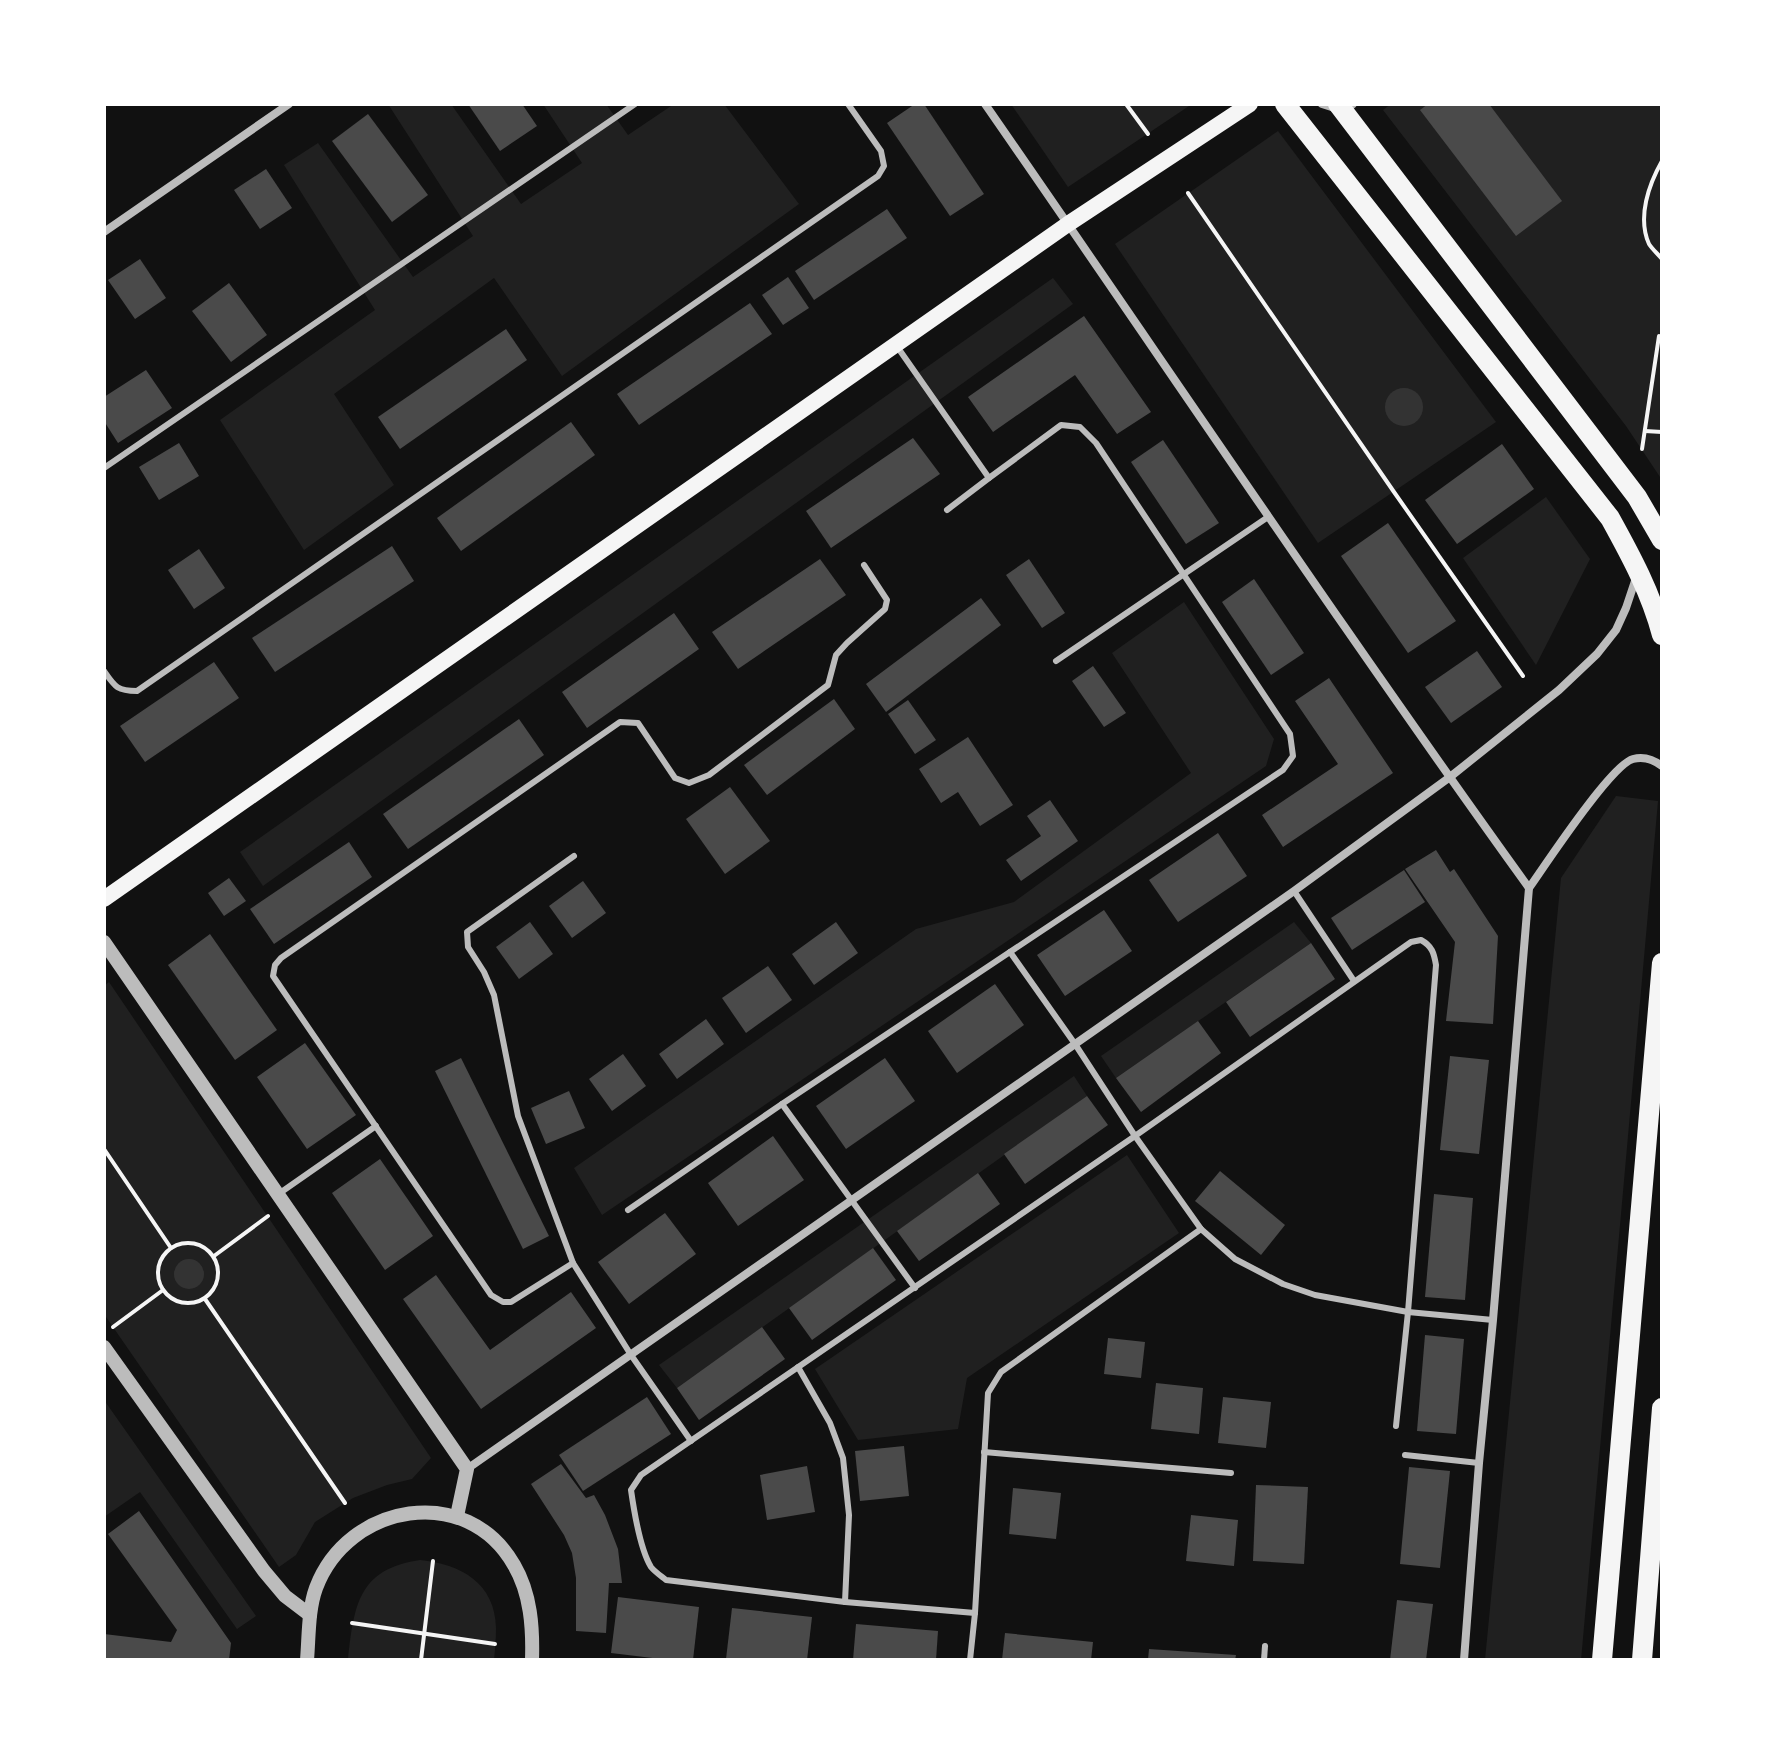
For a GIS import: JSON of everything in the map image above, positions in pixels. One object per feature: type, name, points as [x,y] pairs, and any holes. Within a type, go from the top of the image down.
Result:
[{"type":"main road","points":[[104,899],[1068,224],[1250,104]]},
{"type":"main road","points":[[1285,104],[1610,518],[1638,570],[1662,635]]},
{"type":"main road","points":[[1345,106],[1637,497],[1662,540]]},
{"type":"main road","points":[[1602,1660],[1662,963]]},
{"type":"main road","points":[[1642,1660],[1662,1408]]},
{"type":"street","points":[[104,232],[289,104]]},
{"type":"street","points":[[985,104],[1268,517],[1529,888]]},
{"type":"street","points":[[1322,104],[1345,106]]},
{"type":"street","points":[[457,1516],[467,1469],[1294,891],[1450,777],[1559,690],[1597,654],[1616,630],[1638,570]]},
{"type":"street","points":[[1464,1660],[1529,888],[1605,782],[1624,763],[1635,758],[1653,760],[1662,766]]},
{"type":"street","points":[[104,942],[467,1469]]},
{"type":"street","points":[[104,1347],[264,1571],[285,1596],[310,1615]]},
{"type":"street","points":[[307,1660],[315,1590],[336,1552],[375,1523],[415,1512],[457,1516],[474,1524],[490,1535],[514,1565],[525,1590],[530,1613],[532,1660]]},
{"type":"lane","points":[[104,468],[635,104]]},
{"type":"lane","points":[[104,671],[122,691],[137,691],[878,176],[884,166],[881,151],[848,104]]},
{"type":"lane","points":[[896,345],[989,478]]},
{"type":"lane","points":[[628,1210],[1283,770],[1293,756],[1290,734],[1096,443],[1080,427],[1061,425],[947,510]]},
{"type":"lane","points":[[1056,661],[1268,517]]},
{"type":"lane","points":[[573,1263],[511,1302],[503,1302],[491,1295],[273,976],[275,965],[620,722],[638,723],[675,778],[689,783],[709,775],[828,685],[836,655],[885,609],[887,600],[864,565]]},
{"type":"lane","points":[[574,856],[467,932],[468,947],[494,995],[518,1116],[573,1263],[631,1355],[691,1441]]},
{"type":"lane","points":[[1294,891],[1354,981]]},
{"type":"lane","points":[[975,1613],[845,1602],[666,1580],[653,1569],[642,1540],[631,1490],[641,1475],[1135,1136],[1354,981],[1411,942],[1421,940],[1434,953],[1436,965],[1396,1426]]},
{"type":"lane","points":[[1010,952],[1201,1229],[1235,1259],[1283,1284],[1315,1295],[1408,1312],[1493,1320]]},
{"type":"lane","points":[[782,1104],[915,1288]]},
{"type":"lane","points":[[277,1195],[376,1126]]},
{"type":"lane","points":[[970,1660],[988,1393],[1001,1372],[1201,1229]]},
{"type":"lane","points":[[798,1367],[830,1423],[843,1458],[849,1515],[845,1602]]},
{"type":"lane","points":[[984,1452],[1231,1473]]},
{"type":"lane","points":[[1405,1455],[1479,1463]]},
{"type":"lane","points":[[1264,1660],[1265,1646]]},
{"type":"path","points":[[1126,104],[1148,134]]},
{"type":"path","points":[[1662,161],[1647,197],[1645,224],[1649,244],[1662,259]]},
{"type":"path","points":[[1188,193],[1523,676]]},
{"type":"path","points":[[1642,449],[1659,336]]},
{"type":"path","points":[[1645,431],[1662,432]]},
{"type":"path","points":[[104,1149],[171,1248]]},
{"type":"path","points":[[214,1256],[268,1216]]},
{"type":"path","points":[[182,1243],[194,1243],[214,1256],[218,1279],[214,1291],[205,1299],[182,1303],[171,1299],[163,1290],[158,1279],[159,1267],[163,1256],[171,1248],[182,1243]]},
{"type":"path","points":[[113,1327],[163,1290]]},
{"type":"path","points":[[205,1299],[345,1503]]},
{"type":"path","points":[[421,1660],[433,1561]]},
{"type":"path","points":[[352,1623],[495,1644]]},
{"type":"shaded area","points":[[388,104],[451,104],[521,204],[582,163],[543,104],[606,104],[628,135],[674,104],[724,104],[799,204],[562,376],[494,278],[334,394],[394,485],[304,550],[220,420],[375,310],[284,165],[318,143],[413,277],[473,236]]},
{"type":"shaded area","points":[[1011,104],[1192,104],[1068,187]]},
{"type":"shaded area","points":[[1391,104],[1662,104],[1662,480],[1626,426],[1383,110]]},
{"type":"shaded area","points":[[1278,131],[1496,422],[1318,543],[1115,244]]},
{"type":"shaded area","points":[[1053,278],[1073,304],[263,886],[240,852]]},
{"type":"shaded area","points":[[1404,388],[1417,394],[1423,407],[1417,420],[1404,426],[1391,420],[1385,407],[1391,394]]},
{"type":"shaded area","points":[[1546,497],[1590,559],[1536,665],[1463,558]]},
{"type":"shaded area","points":[[1184,602],[1274,739],[1266,766],[602,1215],[574,1168],[916,929],[1014,902],[1191,773],[1112,653]]},
{"type":"shaded area","points":[[1616,796],[1658,801],[1581,1660],[1485,1660],[1561,878]]},
{"type":"shaded area","points":[[1294,922],[1311,943],[1116,1078],[1101,1056]]},
{"type":"shaded area","points":[[109,982],[431,1458],[412,1479],[353,1498],[315,1522],[296,1555],[279,1567],[104,1314],[104,986]]},
{"type":"shaded area","points":[[1074,1076],[1087,1096],[677,1388],[659,1365]]},
{"type":"shaded area","points":[[1127,1155],[1179,1233],[967,1378],[958,1429],[858,1440],[815,1369]]},
{"type":"shaded area","points":[[189,1259],[200,1263],[204,1274],[200,1285],[189,1289],[178,1285],[174,1274],[178,1263]]},
{"type":"shaded area","points":[[104,1400],[256,1616],[237,1629],[140,1492],[104,1517]]},
{"type":"shaded area","points":[[420,1560],[462,1571],[482,1588],[494,1612],[494,1660],[348,1660],[353,1623],[363,1593],[383,1572]]},
{"type":"building","points":[[468,104],[522,104],[537,126],[500,151]]},
{"type":"building","points":[[915,104],[924,104],[984,194],[950,216],[887,123]]},
{"type":"building","points":[[1428,104],[1489,104],[1562,201],[1516,236],[1420,110]]},
{"type":"building","points":[[368,114],[428,195],[392,222],[332,141]]},
{"type":"building","points":[[266,169],[292,208],[260,229],[234,190]]},
{"type":"building","points":[[887,209],[907,238],[814,300],[795,271]]},
{"type":"building","points":[[140,259],[166,298],[135,319],[108,280]]},
{"type":"building","points":[[788,277],[809,308],[783,325],[762,295]]},
{"type":"building","points":[[229,283],[267,335],[231,362],[192,311]]},
{"type":"building","points":[[750,303],[772,334],[639,425],[617,394]]},
{"type":"building","points":[[1084,316],[1151,412],[1117,434],[1075,375],[993,432],[968,397]]},
{"type":"building","points":[[506,329],[527,360],[400,449],[378,417]]},
{"type":"building","points":[[146,370],[172,408],[118,443],[104,421],[104,397]]},
{"type":"building","points":[[571,422],[595,455],[461,551],[437,518]]},
{"type":"building","points":[[913,438],[940,474],[831,548],[806,511]]},
{"type":"building","points":[[1163,440],[1219,523],[1186,544],[1131,462]]},
{"type":"building","points":[[179,443],[199,476],[159,500],[139,467]]},
{"type":"building","points":[[1502,444],[1534,489],[1457,544],[1425,500]]},
{"type":"building","points":[[1388,523],[1456,621],[1408,653],[1341,556]]},
{"type":"building","points":[[392,546],[414,581],[275,672],[252,638]]},
{"type":"building","points":[[199,549],[225,588],[194,609],[168,570]]},
{"type":"building","points":[[820,559],[846,595],[738,669],[712,632]]},
{"type":"building","points":[[1029,559],[1065,613],[1042,628],[1006,575]]},
{"type":"building","points":[[1254,579],[1304,653],[1271,675],[1222,602]]},
{"type":"building","points":[[981,598],[1001,625],[886,712],[866,684]]},
{"type":"building","points":[[674,613],[699,649],[587,728],[562,692]]},
{"type":"building","points":[[1477,651],[1502,687],[1451,723],[1425,687]]},
{"type":"building","points":[[214,662],[239,698],[145,762],[120,726]]},
{"type":"building","points":[[1093,666],[1126,713],[1104,727],[1072,681]]},
{"type":"building","points":[[1329,678],[1393,773],[1283,847],[1262,815],[1338,764],[1295,701]]},
{"type":"building","points":[[834,699],[855,729],[767,795],[744,765]]},
{"type":"building","points":[[908,700],[936,740],[915,754],[888,714]]},
{"type":"building","points":[[519,719],[544,755],[408,849],[383,814]]},
{"type":"building","points":[[968,737],[1013,805],[980,826],[958,792],[941,803],[919,769]]},
{"type":"building","points":[[730,787],[770,841],[725,874],[686,819]]},
{"type":"building","points":[[1050,800],[1078,841],[1021,881],[1006,860],[1041,836],[1027,816]]},
{"type":"building","points":[[1218,833],[1247,876],[1178,922],[1149,880]]},
{"type":"building","points":[[349,842],[372,877],[274,944],[250,909]]},
{"type":"building","points":[[1436,850],[1450,872],[1454,869],[1498,936],[1493,1024],[1446,1021],[1455,942],[1405,869]]},
{"type":"building","points":[[1404,870],[1425,902],[1352,950],[1331,918]]},
{"type":"building","points":[[229,878],[246,901],[224,916],[208,893]]},
{"type":"building","points":[[583,881],[606,913],[572,938],[549,906]]},
{"type":"building","points":[[1104,910],[1132,951],[1065,996],[1037,955]]},
{"type":"building","points":[[530,922],[553,954],[519,979],[496,947]]},
{"type":"building","points":[[836,922],[858,953],[814,985],[792,954]]},
{"type":"building","points":[[210,934],[277,1030],[235,1060],[168,965]]},
{"type":"building","points":[[1311,943],[1335,979],[1250,1037],[1226,1002]]},
{"type":"building","points":[[768,966],[792,1000],[746,1033],[722,998]]},
{"type":"building","points":[[995,984],[1024,1025],[957,1073],[928,1031]]},
{"type":"building","points":[[706,1019],[724,1044],[677,1079],[659,1054]]},
{"type":"building","points":[[1198,1021],[1221,1053],[1141,1112],[1116,1078]]},
{"type":"building","points":[[305,1043],[356,1115],[307,1149],[257,1077]]},
{"type":"building","points":[[623,1054],[646,1086],[612,1111],[589,1079]]},
{"type":"building","points":[[1450,1056],[1489,1060],[1479,1154],[1440,1150]]},
{"type":"building","points":[[461,1058],[549,1236],[523,1249],[435,1071]]},
{"type":"building","points":[[885,1058],[915,1101],[846,1149],[816,1106]]},
{"type":"building","points":[[569,1091],[585,1128],[546,1144],[531,1108]]},
{"type":"building","points":[[1087,1096],[1108,1125],[1025,1184],[1004,1154]]},
{"type":"building","points":[[773,1136],[804,1180],[738,1226],[708,1183]]},
{"type":"building","points":[[380,1159],[433,1236],[385,1270],[332,1193]]},
{"type":"building","points":[[1220,1171],[1285,1225],[1261,1255],[1195,1201]]},
{"type":"building","points":[[978,1173],[1000,1204],[919,1261],[897,1231]]},
{"type":"building","points":[[1434,1194],[1473,1198],[1465,1300],[1425,1297]]},
{"type":"building","points":[[665,1213],[696,1254],[629,1304],[598,1262]]},
{"type":"building","points":[[873,1248],[896,1280],[812,1340],[789,1308]]},
{"type":"building","points":[[436,1275],[490,1350],[571,1292],[596,1328],[481,1409],[403,1299]]},
{"type":"building","points":[[762,1327],[785,1359],[699,1420],[677,1388]]},
{"type":"building","points":[[1425,1335],[1464,1339],[1456,1434],[1417,1431]]},
{"type":"building","points":[[1108,1338],[1145,1342],[1141,1378],[1104,1374]]},
{"type":"building","points":[[1156,1383],[1203,1388],[1199,1434],[1151,1429]]},
{"type":"building","points":[[647,1397],[671,1434],[583,1491],[559,1455]]},
{"type":"building","points":[[1223,1397],[1271,1402],[1266,1448],[1218,1443]]},
{"type":"building","points":[[904,1446],[909,1496],[860,1501],[855,1451]]},
{"type":"building","points":[[561,1464],[586,1498],[594,1495],[618,1549],[622,1583],[609,1583],[606,1633],[576,1631],[576,1578],[572,1553],[531,1484]]},
{"type":"building","points":[[807,1466],[815,1512],[767,1520],[760,1475]]},
{"type":"building","points":[[1409,1467],[1450,1471],[1440,1568],[1400,1564]]},
{"type":"building","points":[[1256,1485],[1308,1487],[1304,1564],[1253,1561]]},
{"type":"building","points":[[1013,1488],[1061,1493],[1056,1539],[1009,1534]]},
{"type":"building","points":[[139,1511],[231,1643],[229,1660],[104,1660],[104,1634],[171,1642],[177,1630],[108,1534]]},
{"type":"building","points":[[1191,1515],[1238,1520],[1234,1566],[1186,1561]]},
{"type":"building","points":[[618,1597],[699,1607],[693,1660],[611,1653]]},
{"type":"building","points":[[1397,1600],[1433,1604],[1426,1660],[1390,1660]]},
{"type":"building","points":[[732,1608],[812,1617],[807,1660],[726,1659]]},
{"type":"building","points":[[856,1624],[938,1631],[936,1660],[853,1660]]},
{"type":"building","points":[[1005,1633],[1093,1642],[1091,1660],[1002,1660]]},
{"type":"building","points":[[1149,1649],[1236,1655],[1235,1660],[1148,1660]]}]
